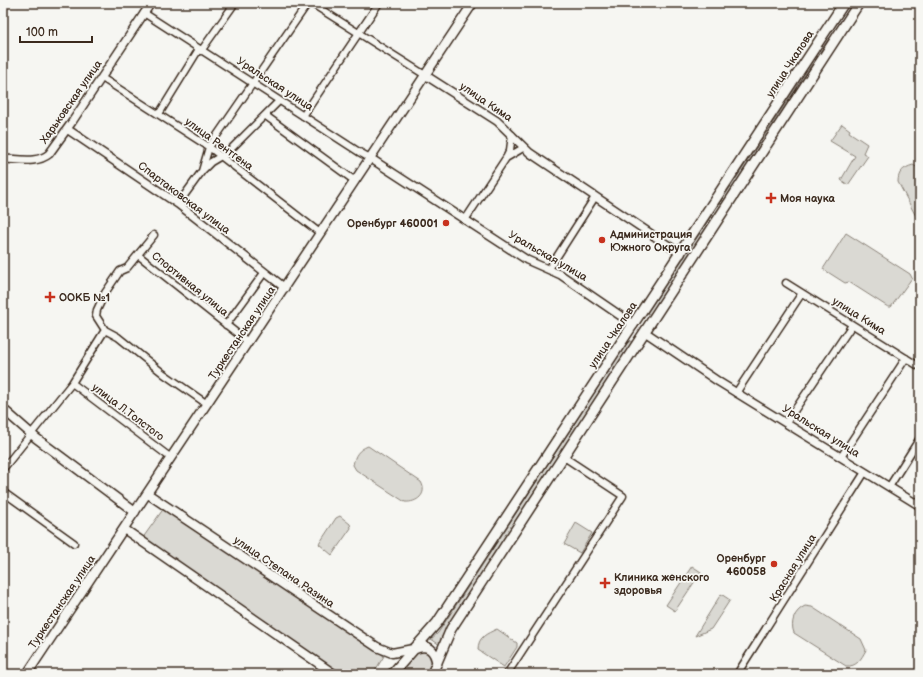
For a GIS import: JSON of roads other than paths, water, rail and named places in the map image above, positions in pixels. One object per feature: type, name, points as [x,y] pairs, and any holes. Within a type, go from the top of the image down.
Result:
[{"type":"main road","name":"Туркестанская улица","points":[[27,674],[473,3]]},
{"type":"main road","name":"улица Чкалова","points":[[392,674],[437,623],[681,254],[844,3]]},
{"type":"main road","points":[[432,674],[451,629],[859,3]]},
{"type":"main road","points":[[826,31],[837,38]]},
{"type":"main road","name":"Уральская улица","points":[[634,325],[644,332]]},
{"type":"main road","points":[[606,366],[618,373]]},
{"type":"main road","points":[[3,409],[31,433],[135,512]]},
{"type":"main road","name":"улица Степана Разина","points":[[148,494],[367,641],[392,652],[413,649]]},
{"type":"main road","points":[[124,529],[334,674]]},
{"type":"main road","points":[[413,649],[425,646],[434,651],[437,664],[437,674]]},
{"type":"street","name":"Харьковская улица","points":[[3,159],[38,160],[49,154],[102,78],[151,3]]},
{"type":"street","points":[[159,114],[200,50],[235,3]]},
{"type":"street","points":[[202,171],[209,147],[309,3]]},
{"type":"street","name":"улица Кима","points":[[309,3],[490,116],[503,125],[523,148],[681,254]]},
{"type":"street","points":[[303,116],[379,3]]},
{"type":"street","name":"Уральская улица","points":[[144,13],[527,260],[561,275],[634,325]]},
{"type":"street","name":"улица Рентгена","points":[[102,78],[209,147],[320,233]]},
{"type":"street","points":[[178,204],[202,171],[211,162],[221,157],[266,116],[279,101]]},
{"type":"street","points":[[266,116],[355,181]]},
{"type":"street","name":"Спартаковская улица","points":[[67,129],[178,204],[284,288]]},
{"type":"street","points":[[465,220],[506,158],[510,150],[512,135]]},
{"type":"street","points":[[506,158],[523,148]]},
{"type":"street","points":[[549,269],[595,197]]},
{"type":"street","points":[[154,235],[127,268],[120,271],[105,293],[97,310],[96,316],[105,330],[118,337],[164,374],[207,404]]},
{"type":"street","name":"Спортивная улица","points":[[138,255],[248,342]]},
{"type":"street","points":[[226,325],[264,272]]},
{"type":"street","name":"улица Кима","points":[[786,283],[920,367]]},
{"type":"street","points":[[736,392],[802,293]]},
{"type":"street","points":[[786,423],[852,325]]},
{"type":"street","points":[[3,469],[72,383],[105,330]]},
{"type":"street","name":"Уральская улица","points":[[644,332],[736,392],[920,506]]},
{"type":"street","points":[[841,457],[906,358]]},
{"type":"street","name":"улица Л.Толстого","points":[[72,383],[171,458]]},
{"type":"street","points":[[889,487],[920,438]]},
{"type":"street","points":[[507,674],[623,496],[564,457]]},
{"type":"street","name":"Красная улица","points":[[737,674],[865,472]]},
{"type":"street","points":[[3,492],[74,543]]},
{"type":"place","name":"Моя наука","points":[[771,198]]},
{"type":"place","name":"Оренбург 460001","points":[[446,223]]},
{"type":"place","name":"Администрация Южного Округа","points":[[602,240]]},
{"type":"place","name":"ООКБ №1","points":[[50,297]]},
{"type":"place","name":"Оренбург 460058","points":[[774,564]]},
{"type":"place","name":"Клиника женского здоровья","points":[[605,583]]}]
